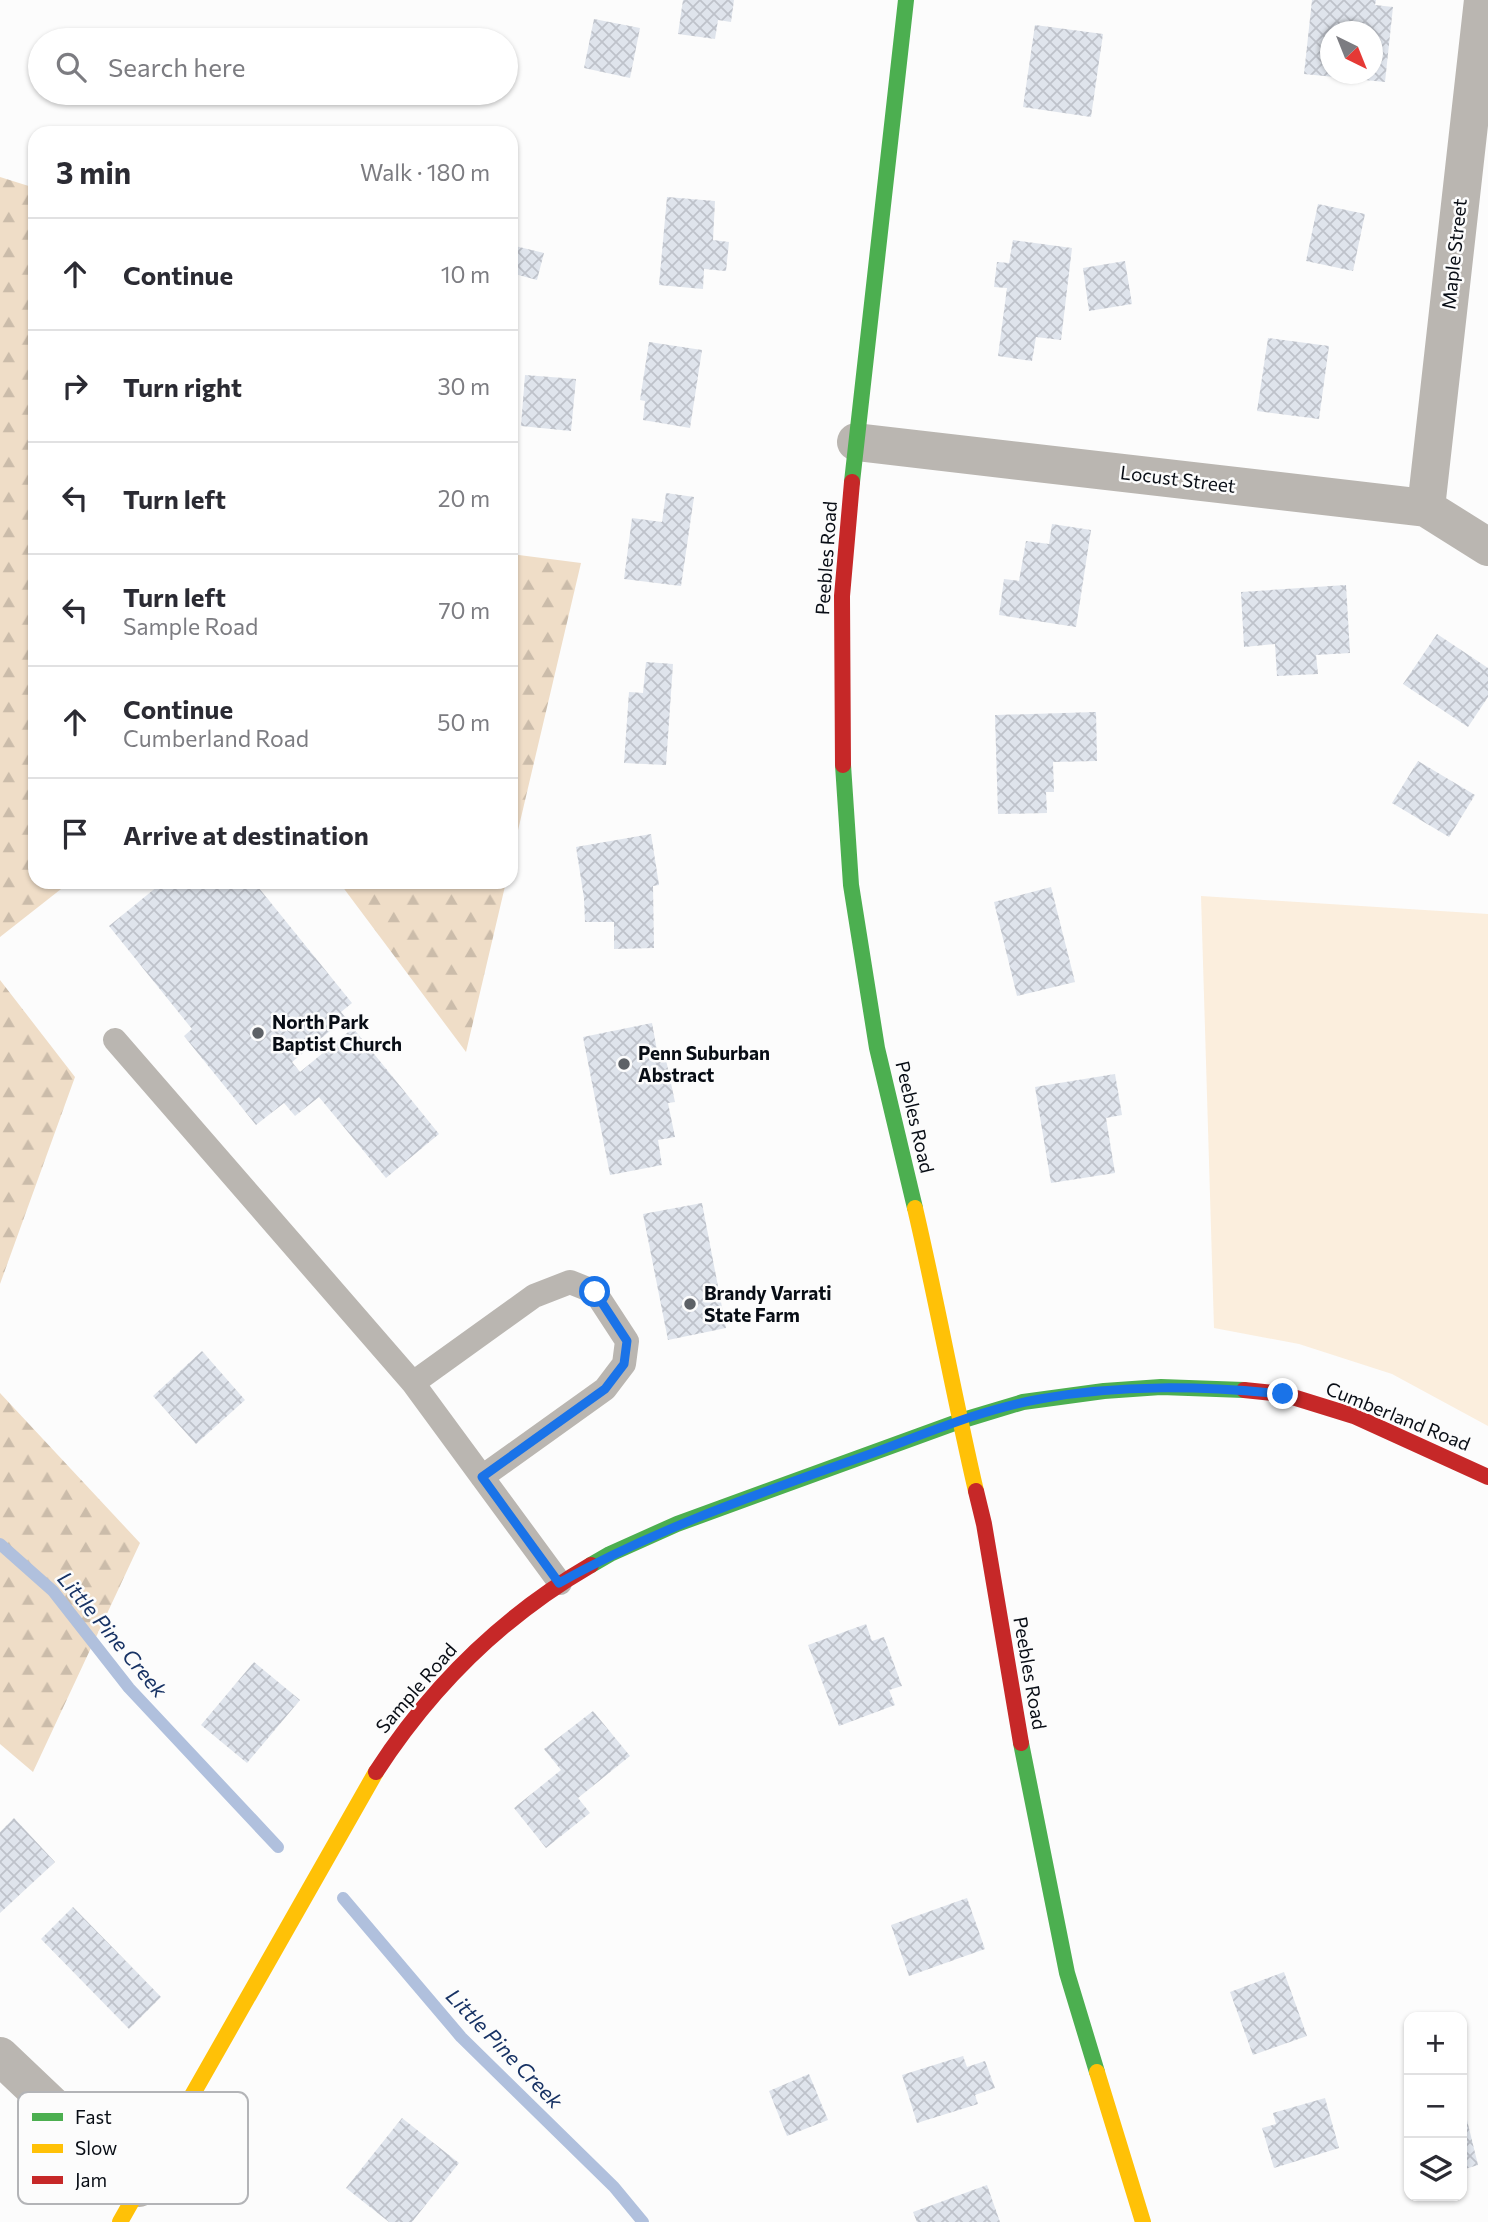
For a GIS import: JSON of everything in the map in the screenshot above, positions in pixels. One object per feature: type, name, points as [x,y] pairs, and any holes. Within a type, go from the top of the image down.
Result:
[{"type":"street","name":"Peebles Road","points":[[906,0],[856,442],[842,596],[842,742],[851,885],[877,1048],[982,1514],[1029,1793],[1067,1973],[1143,2222]]},
{"type":"street","name":"Maple Street","points":[[1426,508],[1483,17]]},
{"type":"street","name":"Locust Street","points":[[856,442],[1426,508],[1488,547]]},
{"type":"street","name":"Cumberland Road","points":[[960,1421],[1041,1398],[1104,1391],[1161,1387],[1216,1388],[1283,1394],[1354,1416],[1488,1477]]},
{"type":"street","name":"Sample Road","points":[[194,2092],[369,1783],[404,1729],[444,1683],[494,1633],[559,1583],[610,1555],[677,1524],[960,1421]]},
{"type":"street","points":[[0,2056],[38,2092]]},
{"type":"street","name":"Sample Road","points":[[120,2222],[130,2204]]},
{"type":"lane","points":[[115,1040],[413,1383],[559,1583]]},
{"type":"lane","points":[[413,1383],[534,1296],[570,1282],[595,1292],[627,1341],[624,1364],[605,1389],[482,1477]]},
{"type":"shaded area","points":[[1201,896],[1488,914],[1488,1426],[1392,1374],[1299,1344],[1214,1328]]},
{"type":"green space","points":[[0,177],[28,186],[28,889],[61,889],[0,937]]},
{"type":"green space","points":[[518,555],[581,563],[518,830]]},
{"type":"green space","points":[[344,889],[504,889],[466,1052]]},
{"type":"green space","points":[[0,980],[75,1077],[0,1284]]},
{"type":"green space","points":[[0,1393],[140,1543],[33,1772],[0,1744]]},
{"type":"building","points":[[683,0],[734,0],[731,22],[718,20],[715,39],[678,34]]},
{"type":"building","points":[[1312,0],[1376,0],[1375,5],[1393,7],[1385,82],[1383,21],[1320,21],[1320,76],[1304,74]]},
{"type":"building","points":[[594,19],[640,28],[630,78],[584,68]]},
{"type":"building","points":[[1035,25],[1103,34],[1091,117],[1023,107]]},
{"type":"building","points":[[667,197],[715,201],[713,240],[729,242],[726,271],[704,269],[703,289],[659,285]]},
{"type":"building","points":[[1318,204],[1365,214],[1353,271],[1306,261]]},
{"type":"building","points":[[1013,240],[1072,248],[1061,340],[1036,337],[1032,361],[998,356],[1007,288],[994,287],[997,262],[1009,263]]},
{"type":"building","points":[[518,247],[544,253],[537,280],[518,275]]},
{"type":"building","points":[[1125,261],[1132,304],[1089,311],[1083,268]]},
{"type":"building","points":[[1268,338],[1329,346],[1319,419],[1257,411]]},
{"type":"building","points":[[649,342],[702,350],[690,428],[643,420],[645,401],[640,400]]},
{"type":"building","points":[[525,375],[576,379],[571,431],[521,426]]},
{"type":"building","points":[[666,493],[694,497],[681,586],[624,579],[632,518],[662,522]]},
{"type":"building","points":[[1052,524],[1091,530],[1076,627],[999,615],[1004,579],[1019,581],[1026,541],[1049,544]]},
{"type":"building","points":[[1346,585],[1350,653],[1316,655],[1318,674],[1277,676],[1275,644],[1244,647],[1241,592]]},
{"type":"building","points":[[1437,634],[1488,668],[1488,697],[1468,727],[1403,684]]},
{"type":"building","points":[[646,662],[673,664],[666,765],[624,763],[629,692],[643,693]]},
{"type":"building","points":[[1096,712],[1097,761],[1053,762],[1054,792],[1046,792],[1047,813],[998,814],[995,715]]},
{"type":"building","points":[[1418,761],[1475,795],[1449,837],[1392,803]]},
{"type":"building","points":[[651,834],[659,885],[653,886],[654,948],[614,949],[614,922],[585,922],[576,847]]},
{"type":"building","points":[[1051,887],[1075,982],[1017,996],[994,902]]},
{"type":"building","name":"North Park Baptist Church","points":[[154,889],[260,889],[352,1003],[341,1012],[346,1018],[292,1062],[300,1072],[353,1028],[439,1134],[386,1178],[319,1097],[295,1116],[284,1103],[256,1125],[184,1036],[192,1029],[109,926]]},
{"type":"building","points":[[652,1023],[658,1056],[665,1055],[675,1102],[668,1103],[675,1137],[658,1140],[662,1165],[610,1175],[583,1037]]},
{"type":"building","points":[[1115,1074],[1122,1115],[1106,1118],[1115,1173],[1051,1183],[1035,1087]]},
{"type":"building","points":[[702,1203],[726,1328],[668,1340],[643,1214]]},
{"type":"building","points":[[202,1351],[245,1400],[196,1444],[153,1396]]},
{"type":"building","points":[[866,1624],[872,1641],[884,1637],[902,1686],[889,1690],[895,1705],[839,1726],[808,1645]]},
{"type":"building","points":[[254,1662],[300,1700],[247,1763],[201,1725]]},
{"type":"building","points":[[593,1711],[630,1756],[578,1798],[590,1813],[546,1848],[514,1808],[561,1770],[544,1749]]},
{"type":"building","points":[[14,1818],[55,1862],[0,1913],[0,1832]]},
{"type":"building","points":[[967,1898],[985,1949],[909,1976],[891,1925]]},
{"type":"building","points":[[73,1907],[161,1997],[129,2029],[41,1939]]},
{"type":"building","points":[[1284,1972],[1307,2036],[1253,2055],[1230,1992]]},
{"type":"building","points":[[963,2056],[967,2067],[985,2061],[995,2088],[975,2095],[978,2104],[917,2123],[902,2075]]},
{"type":"building","points":[[809,2074],[828,2120],[787,2136],[769,2091]]},
{"type":"building","points":[[1325,2098],[1339,2148],[1274,2168],[1262,2128],[1276,2124],[1273,2113]]},
{"type":"building","points":[[402,2118],[459,2163],[412,2222],[389,2222],[346,2188]]},
{"type":"building","points":[[1467,2120],[1478,2165],[1467,2168]]},
{"type":"building","points":[[987,2185],[1000,2222],[917,2222],[913,2212]]},
{"type":"waterway","name":"Little Pine Creek","points":[[0,1544],[53,1591],[129,1688],[278,1847]]},
{"type":"waterway","name":"Little Pine Creek","points":[[343,1898],[461,2037],[614,2187],[643,2222]]},
{"type":"traffic: fast","points":[[852,482],[906,0]]},
{"type":"traffic: fast","points":[[843,765],[851,885],[877,1048],[915,1208]]},
{"type":"traffic: fast","points":[[591,1565],[677,1524],[960,1421],[1023,1402],[1104,1391],[1161,1387],[1244,1390]]},
{"type":"traffic: fast","points":[[1021,1743],[1067,1973],[1097,2072]]},
{"type":"traffic: slow","points":[[915,1208],[976,1491]]},
{"type":"traffic: slow","points":[[194,2092],[376,1772]]},
{"type":"traffic: slow","points":[[1097,2072],[1143,2222]]},
{"type":"traffic: slow","points":[[120,2222],[130,2204]]},
{"type":"traffic: jam","points":[[843,765],[842,596],[852,482]]},
{"type":"traffic: jam","points":[[1244,1390],[1283,1394],[1354,1416],[1488,1477]]},
{"type":"traffic: jam","points":[[976,1491],[1021,1743]]},
{"type":"traffic: jam","points":[[376,1772],[420,1711],[471,1656],[528,1607],[591,1565]]},
{"type":"place","name":"North Park Baptist Church","points":[[258,1033]]},
{"type":"place","name":"Penn Suburban Abstract","points":[[624,1064]]},
{"type":"place","name":"Brandy Varrati State Farm","points":[[690,1304]]},
{"type":"route","points":[[595,1292],[627,1341],[624,1364],[605,1389],[482,1477],[559,1583],[610,1555],[677,1524],[960,1421],[1023,1402],[1104,1391],[1161,1387],[1216,1388],[1283,1394]]}]
